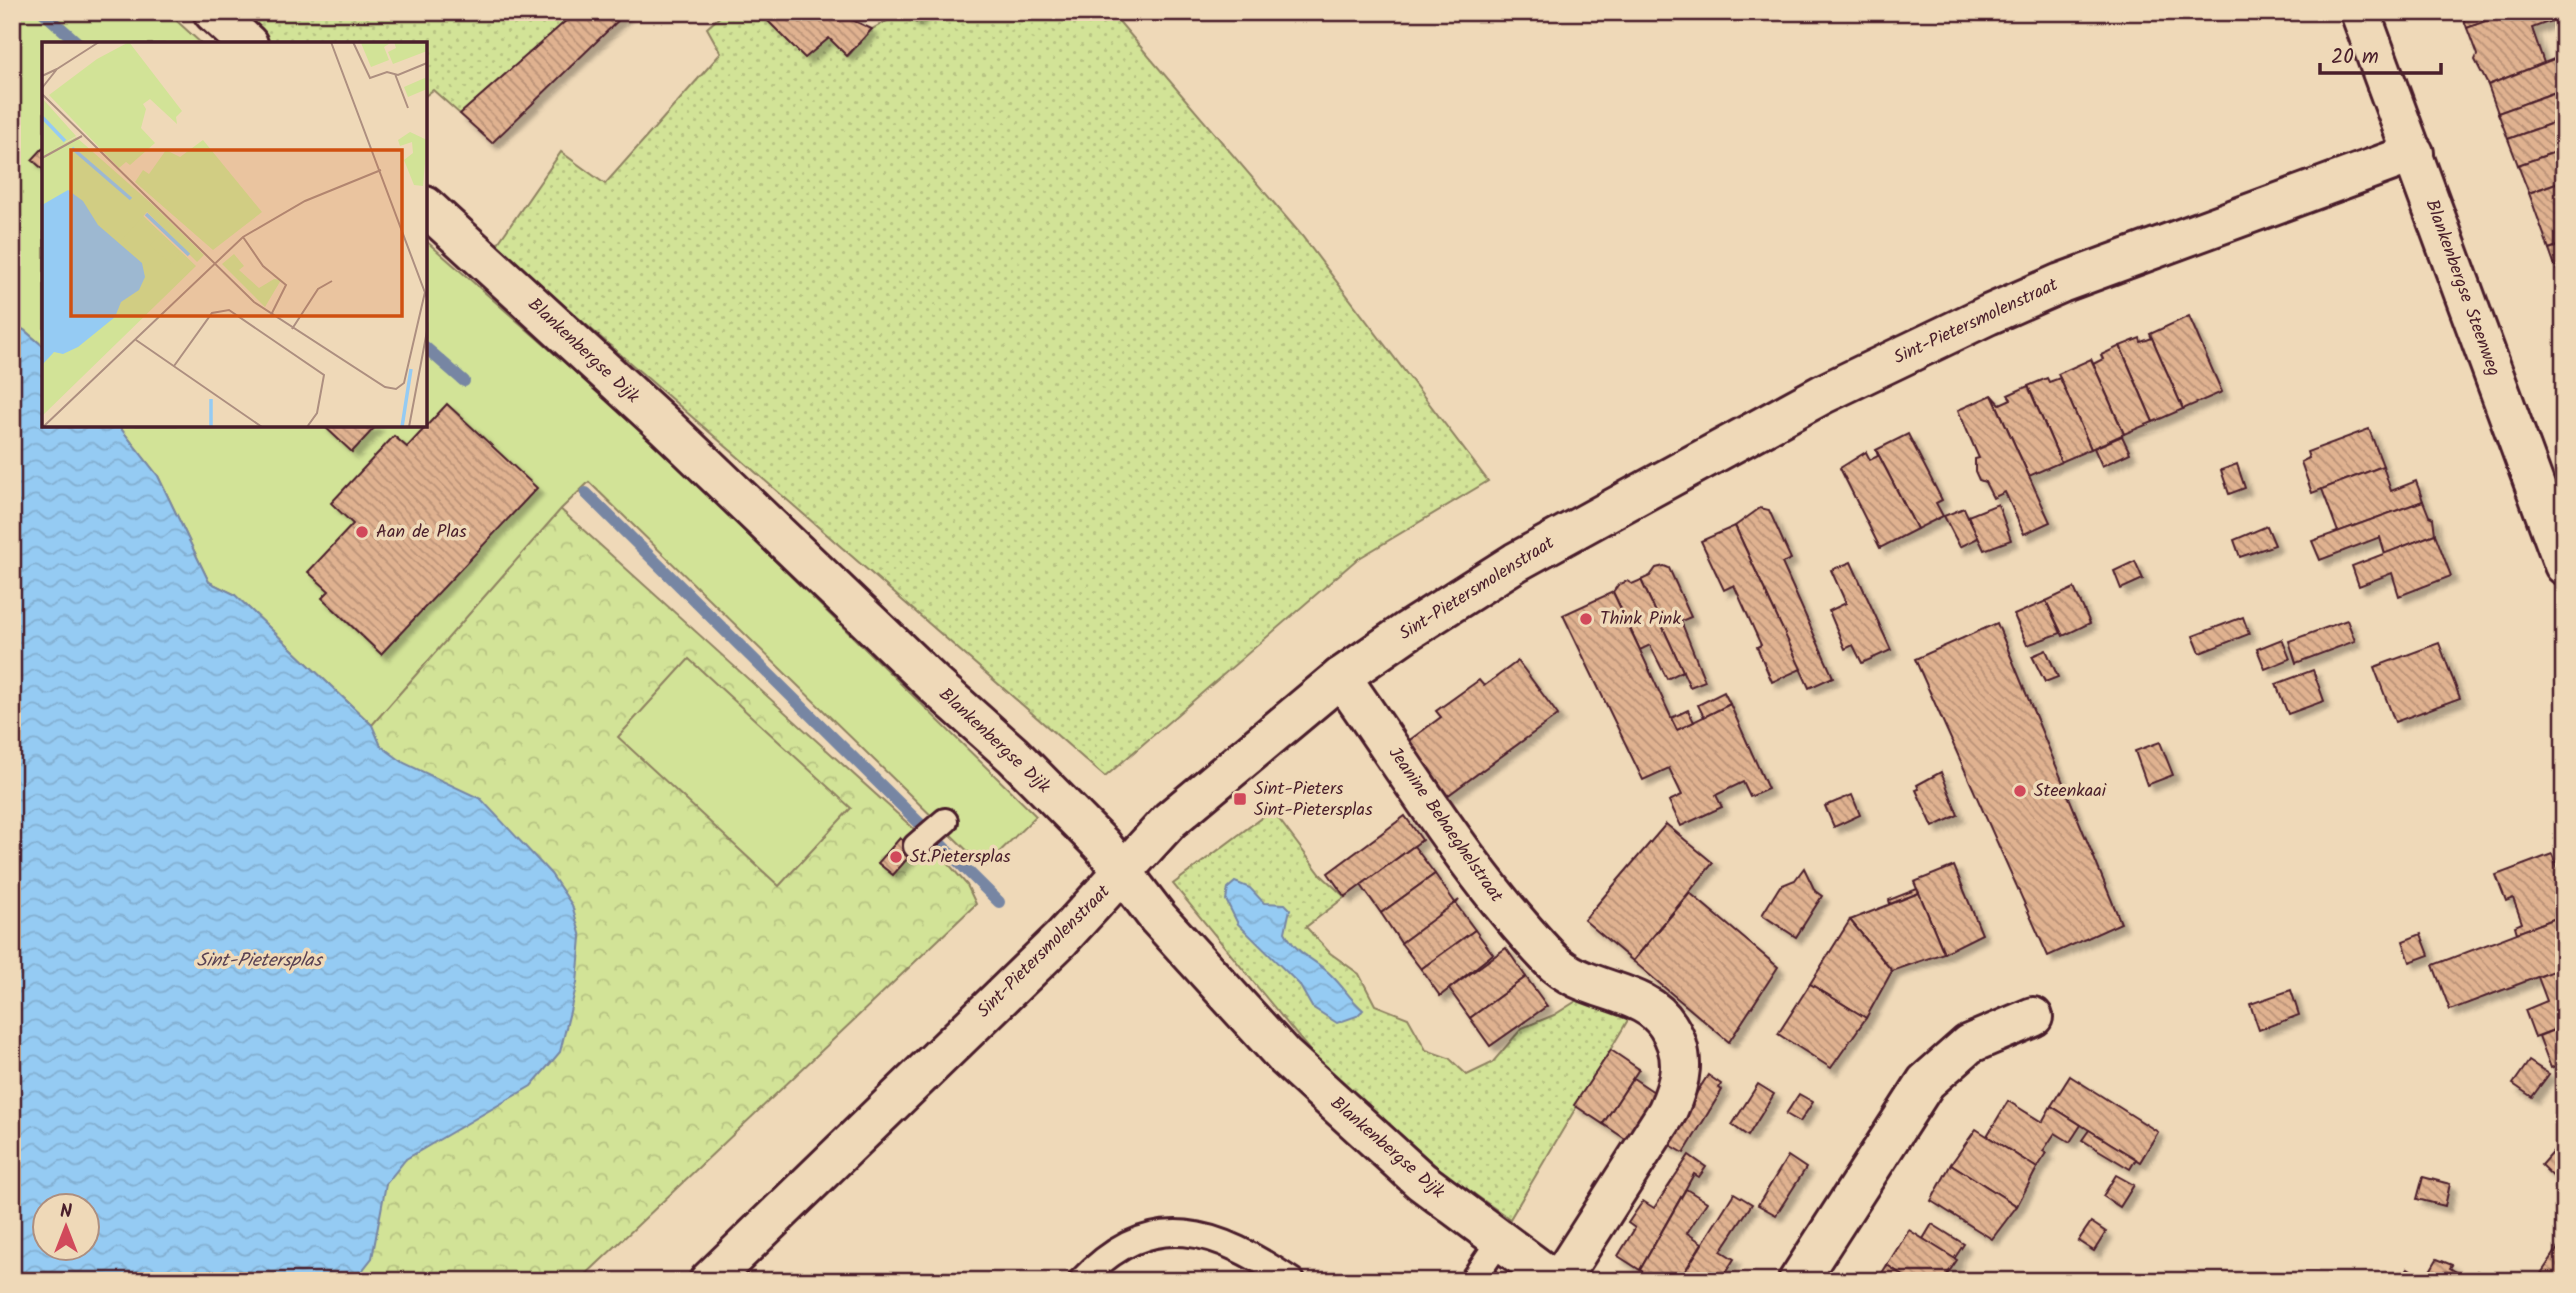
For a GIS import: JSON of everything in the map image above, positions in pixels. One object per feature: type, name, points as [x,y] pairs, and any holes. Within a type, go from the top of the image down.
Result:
[{"type":"street","points":[[213,12],[245,42]]},
{"type":"street","name":"Blankenbergse Steenweg","points":[[2360,12],[2564,565]]},
{"type":"street","name":"Sint-Pietersmolenstraat","points":[[709,1281],[1061,939],[1170,820],[1341,677],[1516,562],[1823,394],[2061,283],[2414,153]]},
{"type":"street","name":"Blankenbergse Dijk","points":[[427,208],[666,427],[928,678],[1013,755],[1102,845],[1158,918],[1284,1056],[1421,1181],[1557,1281]]},
{"type":"street","name":"Jeanine Behaeghelstraat","points":[[1341,677],[1498,902],[1551,960],[1572,977],[1595,988],[1634,998],[1654,1010],[1668,1025],[1678,1047],[1681,1066],[1679,1086],[1667,1112],[1557,1281]]},
{"type":"street","points":[[1798,1281],[1926,1082],[1969,1044],[2033,1017]]},
{"type":"lane","points":[[1081,1281],[1095,1265],[1132,1243],[1153,1236],[1179,1233],[1205,1235],[1230,1243],[1292,1281]]},
{"type":"lane","points":[[1472,1281],[1500,1240]]},
{"type":"green space","points":[[12,12],[42,42],[42,427],[427,426],[537,488],[934,847],[967,885],[976,904],[579,1281],[12,1281]]},
{"type":"green space","points":[[12,12],[167,12],[200,42],[42,42],[42,345],[24,330],[12,326]]},
{"type":"green space","points":[[238,12],[576,12],[460,114],[433,90],[427,94],[427,42],[266,42]]},
{"type":"green space","points":[[725,12],[759,12],[805,58],[829,38],[848,56],[872,29],[903,12],[1111,12],[1302,236],[1488,481],[1356,560],[1105,777],[496,246],[561,152],[605,184],[721,53],[707,28]]},
{"type":"green space","name":"Aan de Plas","points":[[427,242],[637,426],[1036,816],[984,867],[589,482],[561,509],[372,725],[234,594],[209,582],[158,476],[120,427],[427,427]]},
{"type":"green space","points":[[689,659],[851,808],[779,886],[618,737]]},
{"type":"green space","points":[[1272,810],[1321,875],[1345,897],[1306,927],[1330,953],[1359,974],[1375,1005],[1408,1018],[1426,1050],[1449,1058],[1467,1075],[1492,1063],[1522,1028],[1554,1015],[1581,998],[1632,1013],[1510,1219],[1444,1173],[1319,1062],[1173,884]]},
{"type":"water","name":"Sint-Pietersplas","points":[[12,326],[24,330],[42,345],[42,427],[120,427],[158,476],[209,582],[234,594],[372,725],[381,746],[404,763],[481,799],[551,874],[572,905],[581,937],[577,983],[560,1052],[531,1086],[406,1159],[386,1184],[372,1258],[354,1281],[12,1281]]},
{"type":"water","points":[[1235,882],[1250,888],[1264,903],[1285,904],[1290,909],[1285,932],[1290,941],[1327,971],[1363,1010],[1357,1016],[1337,1023],[1312,1007],[1299,984],[1238,924],[1226,900],[1228,888]]},
{"type":"building","points":[[576,12],[627,12],[492,143],[460,114]]},
{"type":"building","points":[[759,12],[859,12],[852,20],[872,29],[847,56],[829,38],[805,58]]},
{"type":"building","points":[[904,12],[925,12],[916,22]]},
{"type":"building","points":[[2461,12],[2509,12],[2467,28]]},
{"type":"building","points":[[2509,12],[2564,12],[2564,16],[2532,28],[2544,63],[2488,85],[2475,60],[2477,55],[2467,28]]},
{"type":"building","points":[[2564,55],[2564,89],[2498,113],[2488,85]]},
{"type":"building","points":[[2564,89],[2564,119],[2508,139],[2498,113]]},
{"type":"building","points":[[2564,119],[2564,149],[2518,165],[2508,139]]},
{"type":"building","points":[[42,149],[42,168],[32,160]]},
{"type":"building","points":[[2564,149],[2564,180],[2529,193],[2518,165]]},
{"type":"building","points":[[2564,180],[2564,244],[2549,249],[2529,193]]},
{"type":"building","points":[[2564,244],[2564,276],[2559,277],[2549,249]]},
{"type":"building","points":[[2189,316],[2222,392],[2183,409],[2150,334]]},
{"type":"building","points":[[2140,338],[2141,342],[2152,338],[2183,409],[2153,422],[2120,346]]},
{"type":"building","points":[[2120,346],[2153,422],[2124,434],[2093,364],[2103,359],[2101,355]]},
{"type":"building","points":[[2091,359],[2124,434],[2091,449],[2058,374]]},
{"type":"building","points":[[2047,378],[2049,382],[2060,378],[2091,449],[2061,462],[2028,386]]},
{"type":"building","points":[[2028,386],[2061,462],[2029,476],[1992,395],[2000,404],[2011,399],[2008,395]]},
{"type":"building","points":[[1992,395],[2050,522],[2024,534],[2005,492],[1993,498],[1985,482],[1979,480],[1975,471],[1975,459],[1979,458],[1958,410]]},
{"type":"building","points":[[447,404],[537,488],[381,654],[322,598],[329,591],[308,572],[353,524],[331,503],[394,436],[407,447]]},
{"type":"building","points":[[325,427],[375,427],[352,452]]},
{"type":"building","points":[[2369,429],[2383,466],[2312,493],[2301,462],[2309,458],[2307,452]]},
{"type":"building","points":[[1908,434],[1942,500],[1936,503],[1943,516],[1917,529],[1876,450]]},
{"type":"building","points":[[2122,436],[2130,453],[2102,466],[2094,448]]},
{"type":"building","points":[[1876,450],[1917,529],[1880,548],[1840,468],[1866,452],[1870,460],[1878,456]]},
{"type":"building","points":[[2237,464],[2245,488],[2229,494],[2221,470]]},
{"type":"building","points":[[2383,466],[2391,491],[2416,481],[2423,501],[2338,532],[2322,489]]},
{"type":"building","points":[[2423,501],[2429,516],[2433,518],[2435,534],[2385,554],[2380,537],[2320,560],[2312,541]]},
{"type":"building","points":[[1998,504],[2011,540],[1984,550],[1968,516]]},
{"type":"building","points":[[1760,508],[1769,510],[1791,559],[1782,563],[1833,677],[1809,688],[1735,526]]},
{"type":"building","points":[[1964,508],[1978,538],[1960,547],[1944,516]]},
{"type":"building","points":[[1735,526],[1801,669],[1772,682],[1757,647],[1761,645],[1734,585],[1724,590],[1701,541]]},
{"type":"building","points":[[2267,526],[2275,545],[2240,557],[2234,540]]},
{"type":"building","points":[[2435,534],[2451,576],[2399,596],[2392,573],[2359,586],[2352,566]]},
{"type":"building","points":[[2135,561],[2143,579],[2121,589],[2114,571]]},
{"type":"building","points":[[1851,562],[1891,650],[1862,663],[1853,645],[1845,649],[1829,611],[1846,603],[1831,570]]},
{"type":"building","points":[[1656,568],[1669,568],[1691,617],[1681,621],[1705,681],[1690,687],[1641,580],[1650,576]]},
{"type":"building","points":[[1641,580],[1683,671],[1667,679],[1650,645],[1640,650],[1613,592],[1618,585],[1627,581],[1632,584]]},
{"type":"building","points":[[2074,588],[2090,623],[2063,636],[2046,601]]},
{"type":"building","points":[[1613,592],[1677,730],[1730,704],[1768,789],[1750,797],[1743,782],[1716,795],[1722,807],[1681,826],[1669,801],[1682,795],[1669,768],[1643,780],[1563,615]]},
{"type":"building","points":[[2046,601],[2061,633],[2027,645],[2014,615]]},
{"type":"building","points":[[2243,617],[2249,634],[2200,653],[2193,636]]},
{"type":"building","points":[[2347,620],[2355,641],[2296,663],[2289,641]]},
{"type":"building","name":"Steenkaai","points":[[1997,623],[2121,923],[2048,956],[1915,659]]},
{"type":"building","points":[[2282,639],[2290,659],[2265,669],[2257,649]]},
{"type":"building","points":[[2439,643],[2460,698],[2395,722],[2374,667]]},
{"type":"building","points":[[2046,650],[2058,677],[2045,682],[2032,656]]},
{"type":"building","points":[[1518,661],[1558,715],[1447,796],[1407,742],[1441,717],[1436,711],[1479,680],[1484,686]]},
{"type":"building","points":[[2313,670],[2324,701],[2288,714],[2276,684]]},
{"type":"building","points":[[1724,692],[1730,704],[1704,717],[1698,705]]},
{"type":"building","points":[[1688,710],[1694,722],[1677,730],[1671,718]]},
{"type":"building","points":[[2160,742],[2173,775],[2147,785],[2135,751]]},
{"type":"building","points":[[1941,772],[1958,815],[1933,827],[1916,790],[1919,789],[1917,785]]},
{"type":"building","points":[[1852,795],[1860,815],[1834,827],[1825,806]]},
{"type":"building","points":[[1405,816],[1422,840],[1345,897],[1328,873]]},
{"type":"building","points":[[1666,824],[1713,863],[1633,961],[1584,920]]},
{"type":"building","name":"St.Pietersplas","points":[[900,838],[914,851],[893,875],[878,863]]},
{"type":"building","points":[[1414,846],[1435,874],[1381,913],[1361,885]]},
{"type":"building","points":[[2552,854],[2564,885],[2564,915],[2517,933],[2515,926],[2522,923],[2513,898],[2506,901],[2496,875]]},
{"type":"building","points":[[1954,866],[1982,934],[1944,953],[1914,882]]},
{"type":"building","points":[[1804,868],[1815,891],[1822,896],[1796,937],[1762,915],[1780,886],[1795,880]]},
{"type":"building","points":[[1435,874],[1456,904],[1401,943],[1381,913]]},
{"type":"building","points":[[1917,889],[1919,893],[1890,904],[1889,900]]},
{"type":"building","points":[[1690,893],[1778,967],[1729,1042],[1633,961]]},
{"type":"building","points":[[1919,893],[1944,953],[1892,971],[1850,920]]},
{"type":"building","points":[[1459,900],[1456,904],[1475,930],[1421,969],[1401,943]]},
{"type":"building","points":[[2564,915],[2564,967],[2450,1010],[2433,965]]},
{"type":"building","points":[[1850,920],[1892,971],[1866,1018],[1810,984]]},
{"type":"building","points":[[1475,930],[1493,954],[1440,996],[1421,969]]},
{"type":"building","points":[[2421,934],[2429,955],[2410,962],[2403,941]]},
{"type":"building","points":[[1506,948],[1526,977],[1470,1018],[1449,989]]},
{"type":"building","points":[[2564,967],[2564,1026],[2535,1037],[2525,1010],[2547,1001],[2538,977]]},
{"type":"building","points":[[1526,977],[1547,1006],[1490,1046],[1470,1018]]},
{"type":"building","points":[[1810,984],[1866,1018],[1831,1068],[1778,1034]]},
{"type":"building","points":[[2291,990],[2299,1015],[2259,1030],[2250,1004]]},
{"type":"building","points":[[2564,1026],[2564,1062],[2551,1068],[2539,1036]]},
{"type":"building","points":[[1611,1050],[1639,1069],[1603,1124],[1574,1105]]},
{"type":"building","points":[[2529,1061],[2549,1074],[2532,1097],[2513,1084]]},
{"type":"building","points":[[1708,1075],[1721,1084],[1719,1088],[1722,1090],[1684,1153],[1665,1142]]},
{"type":"building","points":[[2070,1076],[2158,1132],[2140,1162],[2051,1106]]},
{"type":"building","points":[[1633,1078],[1663,1098],[1633,1144],[1603,1124]]},
{"type":"building","points":[[1758,1084],[1774,1094],[1748,1136],[1732,1125]]},
{"type":"building","points":[[1799,1094],[1813,1102],[1800,1122],[1786,1114]]},
{"type":"building","points":[[2008,1101],[2042,1122],[2051,1106],[2081,1125],[2070,1142],[2055,1133],[2043,1151],[2047,1153],[2037,1168],[1987,1136]]},
{"type":"building","points":[[1976,1129],[2037,1168],[2017,1206],[1951,1164]]},
{"type":"building","points":[[2089,1130],[2136,1159],[2130,1169],[2082,1140]]},
{"type":"building","points":[[2564,1139],[2564,1187],[2541,1165]]},
{"type":"building","points":[[1689,1155],[1706,1167],[1699,1177],[1694,1174],[1640,1270],[1618,1256],[1635,1228],[1628,1223],[1643,1201],[1654,1208]]},
{"type":"building","points":[[1788,1156],[1806,1168],[1776,1215],[1758,1205]]},
{"type":"building","points":[[1951,1164],[2017,1206],[1992,1239],[1931,1201]]},
{"type":"building","points":[[2116,1175],[2134,1185],[2120,1207],[2103,1196]]},
{"type":"building","points":[[2423,1177],[2450,1184],[2445,1206],[2417,1199]]},
{"type":"building","points":[[1686,1189],[1707,1202],[1687,1233],[1702,1243],[1679,1281],[1657,1281],[1640,1270]]},
{"type":"building","points":[[1734,1193],[1752,1204],[1721,1251],[1734,1259],[1720,1281],[1712,1277],[1710,1281],[1679,1281]]},
{"type":"building","points":[[2091,1222],[2106,1232],[2094,1251],[2078,1241]]},
{"type":"building","points":[[1932,1224],[1964,1244],[1954,1259],[1923,1239]]},
{"type":"building","points":[[1909,1230],[1957,1260],[1944,1279],[1947,1281],[1911,1281],[1887,1265]]},
{"type":"building","points":[[2564,1239],[2564,1281],[2536,1281]]},
{"type":"building","points":[[2437,1259],[2452,1265],[2450,1268],[2463,1276],[2460,1281],[2424,1281]]},
{"type":"building","points":[[1887,1265],[1911,1281],[1877,1281]]},
{"type":"building","points":[[2408,1268],[2425,1279],[2424,1281],[2400,1281]]},
{"type":"building","points":[[2477,1271],[2492,1281],[2470,1281]]},
{"type":"waterway","points":[[43,12],[77,42]]},
{"type":"waterway","points":[[427,349],[464,381]]},
{"type":"waterway","points":[[586,493],[999,902]]},
{"type":"place","name":"Aan de Plas","points":[[362,532]]},
{"type":"place","name":"Think Pink","points":[[1586,619]]},
{"type":"place","name":"Steenkaai","points":[[2020,791]]},
{"type":"place","name":"Sint-Pieters Sint-Pietersplas","points":[[1240,799]]},
{"type":"place","name":"St.Pietersplas","points":[[896,857]]}]
